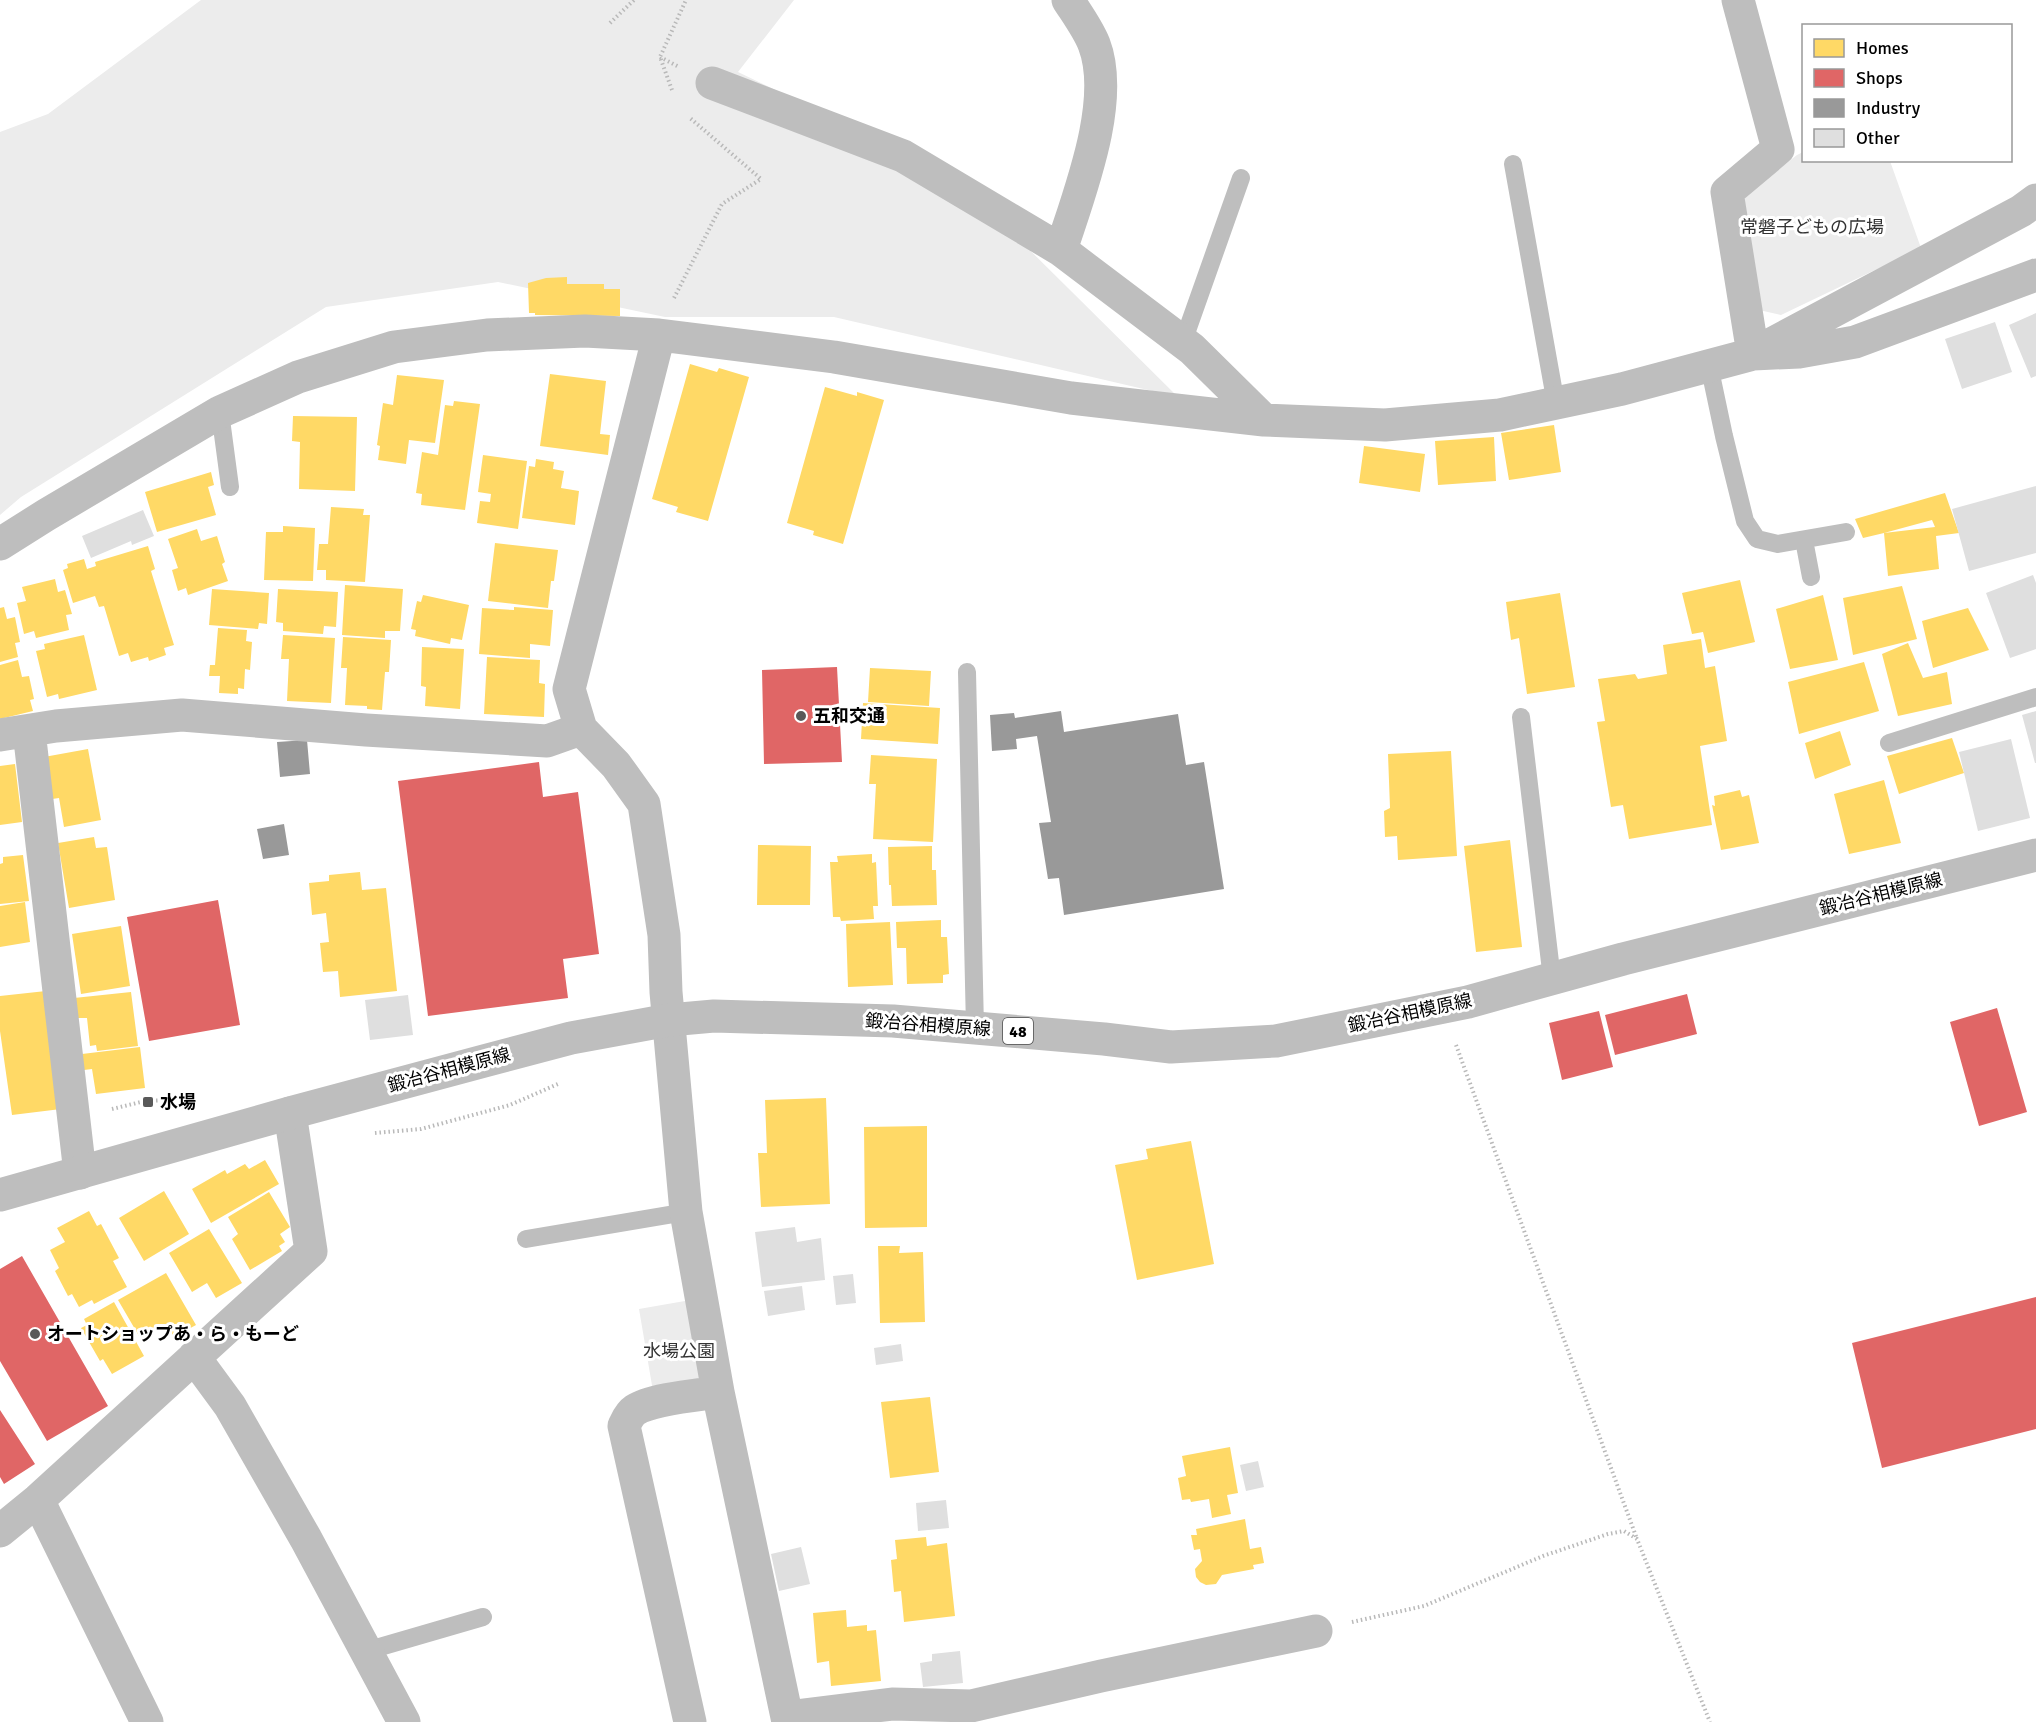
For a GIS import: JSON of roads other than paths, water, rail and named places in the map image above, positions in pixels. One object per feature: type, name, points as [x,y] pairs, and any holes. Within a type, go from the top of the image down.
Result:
[{"type":"street","points":[[1061,250],[1093,150],[1101,79],[1094,44],[1068,0]]},
{"type":"street","points":[[1738,0],[1778,149],[1726,192],[1753,354]]},
{"type":"street","points":[[712,83],[903,156],[1061,250],[1183,342],[1264,420]]},
{"type":"street","points":[[1753,354],[2011,217],[2036,200]]},
{"type":"street","points":[[0,544],[220,412],[298,377],[394,347],[487,335],[585,331],[659,335],[834,357],[1071,398],[1264,420],[1385,425],[1500,414],[1556,404],[1753,354],[1799,352],[1855,342],[2036,275]]},
{"type":"street","points":[[659,335],[569,689],[581,729],[616,765],[644,804],[664,935],[686,1212],[718,1392],[787,1720],[892,1704],[971,1706],[1316,1631]]},
{"type":"street","points":[[80,1173],[14,733],[56,726],[182,715],[366,730],[547,741],[581,729]]},
{"type":"street","name":"鍛冶谷相模原線","points":[[0,1195],[290,1113],[571,1038],[669,1020],[714,1016],[892,1021],[1171,1047],[1276,1041],[1442,1007],[2036,855]]},
{"type":"street","points":[[0,1531],[38,1500],[311,1251],[290,1113]]},
{"type":"street","points":[[194,1357],[230,1406],[306,1539],[404,1722]]},
{"type":"street","points":[[690,1722],[624,1426],[628,1417],[635,1410],[656,1403],[718,1392]]},
{"type":"street","points":[[38,1500],[147,1722]]},
{"type":"lane","points":[[1513,164],[1556,404]]},
{"type":"lane","points":[[1183,342],[1241,178]]},
{"type":"lane","points":[[1709,365],[1745,521],[1757,539],[1778,544],[1846,532]]},
{"type":"lane","points":[[220,412],[230,488]]},
{"type":"lane","points":[[1804,540],[1811,577]]},
{"type":"lane","points":[[967,672],[975,1028]]},
{"type":"lane","points":[[1889,743],[2036,697]]},
{"type":"lane","points":[[1521,717],[1552,979]]},
{"type":"lane","points":[[526,1239],[686,1212]]},
{"type":"lane","points":[[366,1651],[483,1617]]},
{"type":"place","name":"五和交通","points":[[801,716]]},
{"type":"place","name":"水場","points":[[148,1102]]},
{"type":"place","name":"オートショップあ・ら・もーど","points":[[35,1334]]},
{"type":"park label","name":"常磐子どもの広場","points":[[1812,227]]},
{"type":"park label","name":"水場公園","points":[[679,1351]]}]
